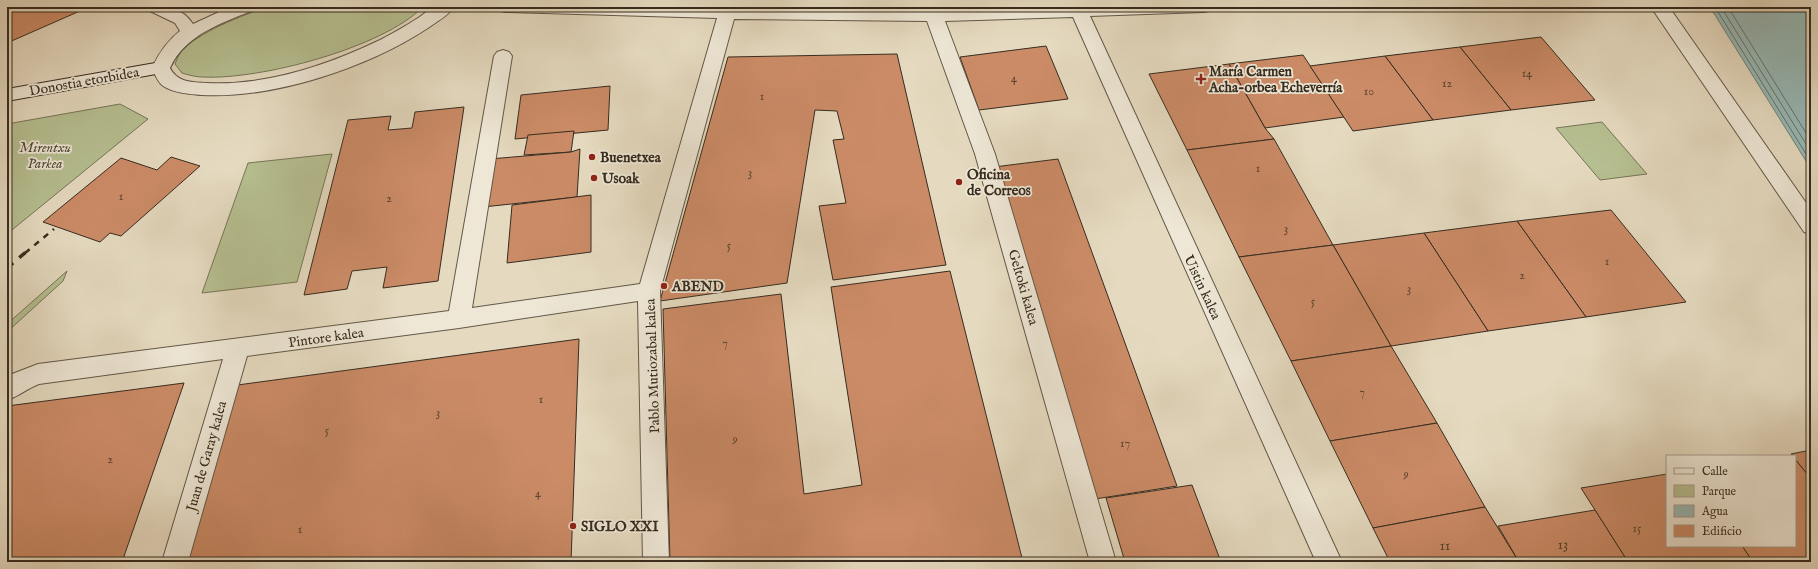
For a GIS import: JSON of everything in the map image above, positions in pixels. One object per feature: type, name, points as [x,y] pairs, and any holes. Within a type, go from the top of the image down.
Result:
[{"type":"street","points":[[156,7],[181,19],[190,33]]},
{"type":"street","points":[[245,7],[190,33],[171,47],[161,68],[167,79],[180,86],[202,89],[227,88],[265,83],[298,76],[358,57],[393,40],[434,16],[445,7]]},
{"type":"street","points":[[506,7],[728,13],[934,16],[1203,7]]},
{"type":"street","points":[[1660,7],[1811,226]]},
{"type":"street","name":"Uistin kalea","points":[[1079,11],[1329,562]]},
{"type":"street","name":"Pablo Mutiozabal kalea","points":[[656,562],[649,291],[728,13]]},
{"type":"street","name":"Geltoki kalea","points":[[934,16],[985,154],[1103,562]]},
{"type":"street","points":[[459,319],[503,56]]},
{"type":"street","name":"Donostia etorbidea","points":[[7,95],[161,68]]},
{"type":"street","name":"Pintore kalea","points":[[7,390],[17,382],[38,374],[459,319],[649,291]]},
{"type":"street","name":"Juan de Garay kalea","points":[[175,562],[238,349]]},
{"type":"green space","points":[[267,7],[423,7],[404,22],[379,36],[350,48],[287,67],[227,77],[203,77],[182,73],[175,64],[181,52],[197,38],[221,25]]},
{"type":"green space","name":"Mirentxu Parkea","points":[[120,104],[148,119],[7,234],[7,124]]},
{"type":"green space","points":[[1602,122],[1647,174],[1600,180],[1556,128]]},
{"type":"green space","points":[[332,154],[297,282],[202,293],[248,163]]},
{"type":"green space","points":[[67,271],[63,281],[7,332],[7,324]]},
{"type":"water","points":[[1710,7],[1811,7],[1811,169]]},
{"type":"building","points":[[7,7],[89,7],[7,43]]},
{"type":"building","points":[[1541,37],[1595,100],[1511,110],[1460,47]]},
{"type":"building","points":[[1046,46],[1068,99],[979,110],[960,57]]},
{"type":"building","points":[[1460,47],[1511,110],[1433,120],[1385,56]]},
{"type":"building","points":[[897,54],[946,265],[833,280],[819,206],[846,203],[833,140],[844,139],[837,111],[815,110],[787,283],[660,301],[728,57]]},
{"type":"building","points":[[1303,55],[1344,117],[1265,128],[1229,64]]},
{"type":"building","points":[[1385,56],[1433,120],[1353,131],[1310,66]]},
{"type":"building","points":[[1229,64],[1265,128],[1274,139],[1187,150],[1149,74]]},
{"type":"building","points":[[610,86],[608,130],[515,139],[521,95]]},
{"type":"building","points":[[464,107],[438,281],[383,288],[387,267],[352,271],[347,289],[304,295],[348,120],[391,116],[388,130],[412,128],[415,112]]},
{"type":"building","points":[[574,131],[571,152],[524,155],[528,135]]},
{"type":"building","points":[[1274,139],[1333,245],[1239,257],[1187,150]]},
{"type":"building","points":[[580,149],[577,197],[483,207],[490,159],[571,152]]},
{"type":"building","points":[[171,157],[200,166],[121,236],[110,233],[100,242],[43,222],[121,158],[157,170]]},
{"type":"building","points":[[1058,159],[1177,486],[1095,499],[994,167]]},
{"type":"building","points":[[591,195],[591,252],[507,263],[512,205]]},
{"type":"building","points":[[1611,210],[1686,302],[1586,317],[1517,221]]},
{"type":"building","points":[[1517,221],[1586,317],[1488,331],[1424,233]]},
{"type":"building","points":[[1424,233],[1488,331],[1391,346],[1333,245]]},
{"type":"building","points":[[1333,245],[1391,346],[1291,361],[1239,257]]},
{"type":"building","points":[[950,271],[1023,562],[670,562],[663,309],[781,294],[804,494],[862,485],[831,287]]},
{"type":"building","points":[[579,339],[571,562],[180,562],[230,386]]},
{"type":"building","points":[[1391,346],[1437,423],[1330,441],[1291,361]]},
{"type":"building","points":[[184,383],[122,562],[7,562],[7,406]]},
{"type":"building","points":[[1437,423],[1485,507],[1373,528],[1330,441]]},
{"type":"building","points":[[1811,450],[1811,479],[1796,460],[1796,455],[1791,454]]},
{"type":"building","points":[[1796,460],[1811,479],[1811,562],[1753,562],[1743,547],[1796,547]]},
{"type":"building","points":[[1666,474],[1666,547],[1743,547],[1753,562],[1628,562],[1581,488]]},
{"type":"building","points":[[1192,485],[1221,562],[1125,562],[1106,498]]},
{"type":"building","points":[[1485,507],[1519,562],[1390,562],[1373,528]]},
{"type":"building","points":[[1595,510],[1628,562],[1519,562],[1498,526]]},
{"type":"railway","points":[[25,253],[54,229]]},
{"type":"railway","points":[[7,268],[26,252]]},
{"type":"place","name":"María Carmen Acha-orbea Echeverría","points":[[1201,79]]},
{"type":"place","name":"Buenetxea","points":[[592,157]]},
{"type":"place","name":"Usoak","points":[[594,178]]},
{"type":"place","name":"Oficina de Correos","points":[[959,182]]},
{"type":"place","name":"ABEND","points":[[664,286]]},
{"type":"place","name":"SIGLO XXI","points":[[573,526]]}]
